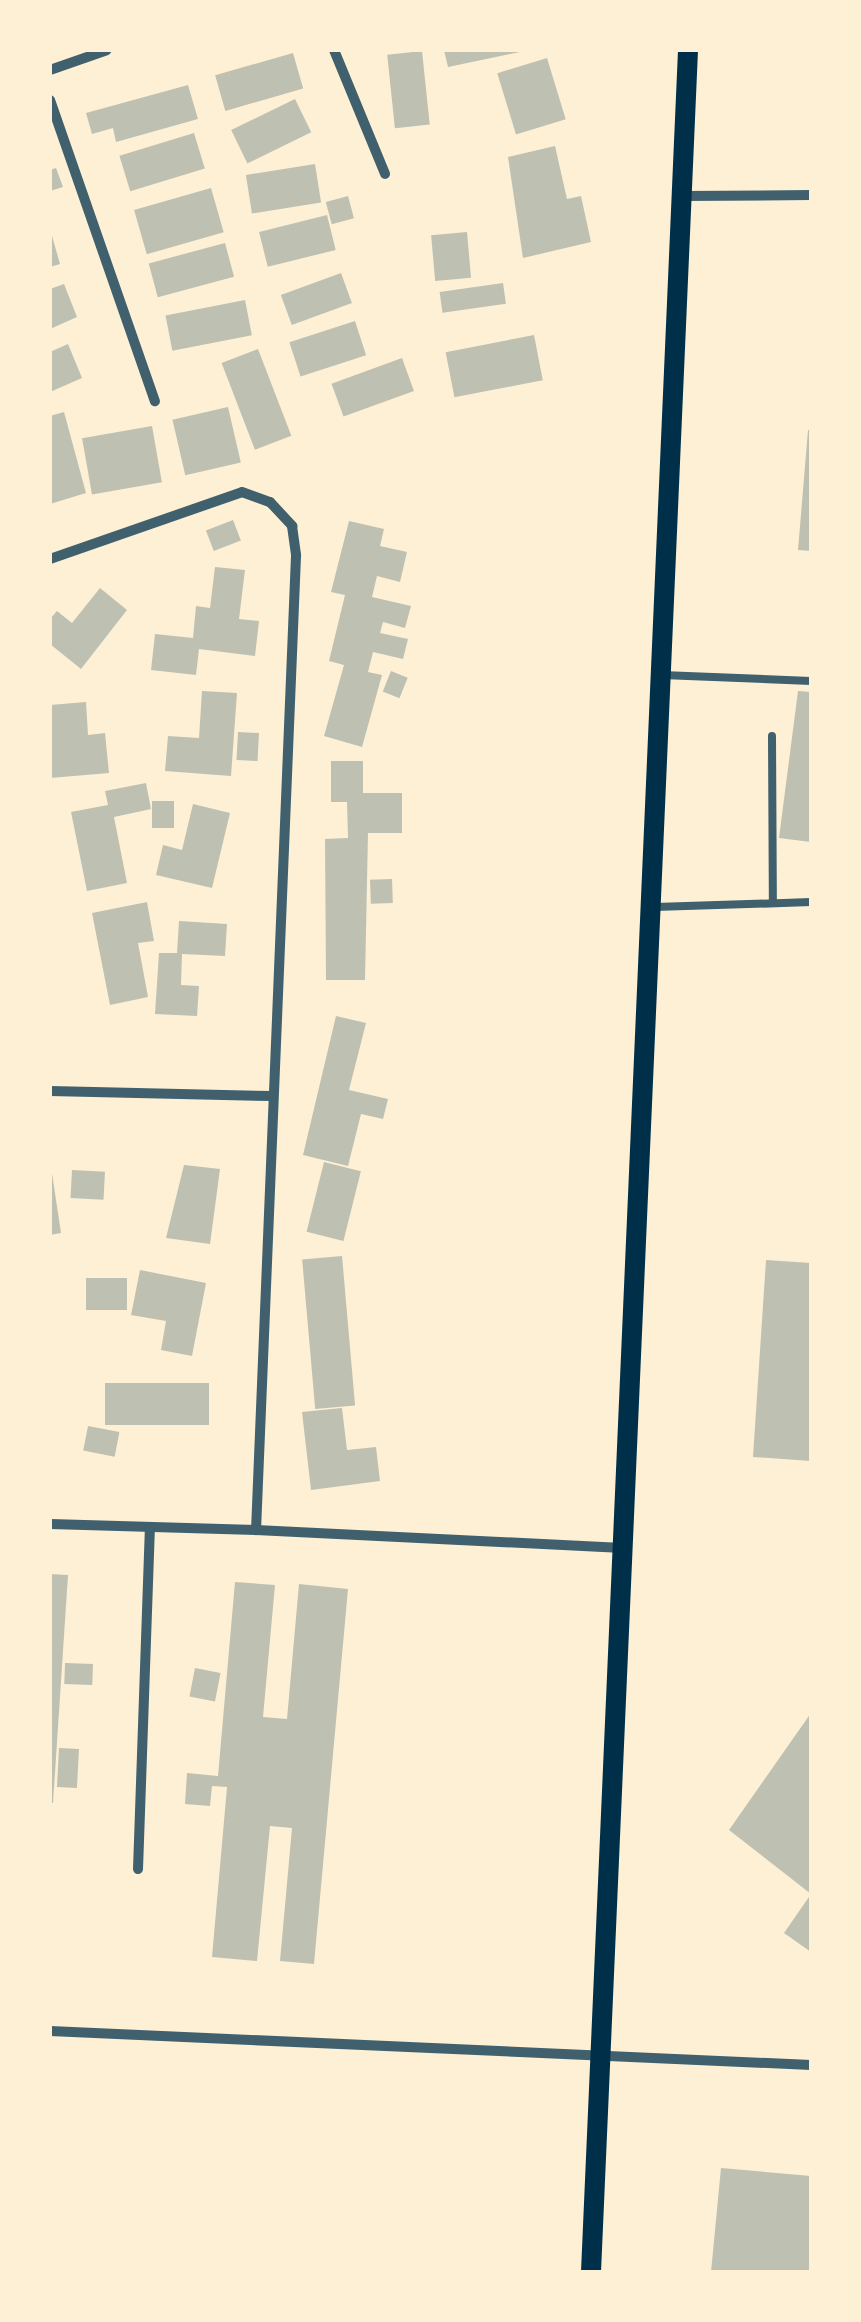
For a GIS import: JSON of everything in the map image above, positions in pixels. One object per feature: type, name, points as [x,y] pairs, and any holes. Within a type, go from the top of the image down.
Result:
[{"type":"main road","points":[[591,2272],[618,1548],[655,907],[688,50]]},
{"type":"street","points":[[50,52],[52,69],[107,50]]},
{"type":"street","points":[[334,50],[385,174]]},
{"type":"street","points":[[50,100],[155,401]]},
{"type":"street","points":[[683,196],[811,195]]},
{"type":"street","points":[[50,560],[242,492],[270,502],[292,526],[296,556],[256,1530]]},
{"type":"street","points":[[50,1091],[272,1096]]},
{"type":"street","points":[[50,1524],[618,1548]]},
{"type":"street","points":[[138,1868],[150,1527]]},
{"type":"street","points":[[50,2031],[811,2065]]},
{"type":"lane","points":[[662,676],[811,681]]},
{"type":"lane","points":[[772,736],[773,903]]},
{"type":"lane","points":[[655,907],[811,902]]},
{"type":"building","points":[[444,50],[520,50],[520,52],[448,67]]},
{"type":"building","points":[[422,51],[430,125],[395,128],[387,55]]},
{"type":"building","points":[[293,53],[303,89],[225,111],[215,75]]},
{"type":"building","points":[[547,58],[566,119],[516,134],[497,73]]},
{"type":"building","points":[[188,85],[198,119],[116,142],[113,128],[92,134],[86,113]]},
{"type":"building","points":[[295,99],[311,132],[247,163],[231,130]]},
{"type":"building","points":[[194,133],[205,168],[130,191],[119,156]]},
{"type":"building","points":[[555,146],[567,199],[581,196],[591,242],[523,258],[508,157]]},
{"type":"building","points":[[315,164],[321,203],[252,213],[246,175]]},
{"type":"building","points":[[56,168],[63,187],[50,191],[50,170]]},
{"type":"building","points":[[211,188],[224,232],[147,254],[134,210]]},
{"type":"building","points":[[348,196],[354,218],[332,224],[326,202]]},
{"type":"building","points":[[327,215],[336,250],[268,267],[259,232]]},
{"type":"building","points":[[50,229],[60,264],[50,267]]},
{"type":"building","points":[[467,232],[471,278],[435,281],[431,235]]},
{"type":"building","points":[[225,243],[234,277],[158,297],[149,263]]},
{"type":"building","points":[[341,273],[352,303],[292,325],[281,295]]},
{"type":"building","points":[[503,283],[506,304],[443,313],[440,292]]},
{"type":"building","points":[[64,284],[77,317],[50,329],[50,289]]},
{"type":"building","points":[[245,300],[252,335],[172,351],[165,315]]},
{"type":"building","points":[[355,321],[366,355],[301,377],[289,342]]},
{"type":"building","points":[[534,335],[543,380],[454,397],[446,352]]},
{"type":"building","points":[[68,344],[82,378],[50,392],[50,352]]},
{"type":"building","points":[[258,349],[291,436],[255,450],[222,363]]},
{"type":"building","points":[[402,358],[414,391],[343,417],[332,384]]},
{"type":"building","points":[[228,407],[241,463],[185,475],[172,420]]},
{"type":"building","points":[[64,412],[86,493],[50,504],[50,416]]},
{"type":"building","points":[[152,426],[162,482],[92,494],[82,438]]},
{"type":"building","points":[[811,430],[811,551],[798,550]]},
{"type":"building","points":[[233,520],[241,541],[214,551],[206,530]]},
{"type":"building","points":[[349,521],[384,529],[380,546],[407,552],[400,582],[377,576],[372,597],[411,606],[405,628],[383,622],[380,633],[408,639],[403,659],[373,652],[368,672],[382,675],[362,747],[324,736],[344,665],[329,661],[345,595],[331,592]]},
{"type":"building","points":[[215,567],[245,570],[239,619],[259,621],[255,656],[199,649],[196,675],[151,670],[155,634],[193,638],[196,606],[210,608]]},
{"type":"building","points":[[100,588],[127,610],[81,669],[50,644],[50,619],[57,611],[72,623]]},
{"type":"building","points":[[391,671],[408,678],[399,698],[383,691]]},
{"type":"building","points":[[202,691],[237,693],[231,776],[165,771],[168,736],[199,738]]},
{"type":"building","points":[[798,691],[811,692],[811,842],[779,838]]},
{"type":"building","points":[[86,702],[88,735],[105,733],[109,773],[50,778],[50,705]]},
{"type":"building","points":[[238,732],[259,733],[258,761],[237,760]]},
{"type":"building","points":[[331,761],[363,761],[363,793],[402,793],[402,833],[368,833],[365,980],[326,980],[325,839],[348,838],[347,802],[331,802]]},
{"type":"building","points":[[146,783],[151,809],[114,817],[127,883],[87,891],[71,812],[108,805],[105,791]]},
{"type":"building","points":[[152,801],[174,801],[174,828],[152,828]]},
{"type":"building","points":[[193,804],[230,813],[212,888],[156,875],[163,845],[182,850]]},
{"type":"building","points":[[392,879],[393,903],[371,904],[370,880]]},
{"type":"building","points":[[147,902],[154,941],[138,943],[148,997],[110,1005],[92,913]]},
{"type":"building","points":[[179,921],[227,924],[225,956],[182,954],[181,985],[199,986],[197,1016],[155,1014],[159,953],[177,953]]},
{"type":"building","points":[[336,1016],[366,1023],[349,1090],[388,1099],[383,1119],[361,1114],[348,1166],[303,1155]]},
{"type":"building","points":[[50,1160],[61,1233],[50,1235]]},
{"type":"building","points":[[324,1162],[361,1171],[343,1241],[307,1232]]},
{"type":"building","points":[[184,1165],[220,1169],[210,1244],[166,1238]]},
{"type":"building","points":[[72,1170],[105,1172],[103,1200],[71,1198]]},
{"type":"building","points":[[342,1256],[355,1405],[315,1409],[302,1259]]},
{"type":"building","points":[[766,1260],[811,1263],[811,1461],[753,1457]]},
{"type":"building","points":[[140,1270],[206,1283],[192,1356],[161,1350],[166,1321],[131,1315]]},
{"type":"building","points":[[86,1278],[127,1278],[127,1310],[86,1310]]},
{"type":"building","points":[[105,1383],[209,1383],[209,1425],[105,1425]]},
{"type":"building","points":[[342,1408],[347,1450],[376,1447],[380,1481],[311,1490],[302,1412]]},
{"type":"building","points":[[88,1426],[119,1432],[115,1457],[83,1451]]},
{"type":"building","points":[[50,1574],[68,1575],[53,1803],[50,1803]]},
{"type":"building","points":[[235,1582],[275,1585],[263,1717],[287,1719],[299,1584],[348,1589],[314,1964],[280,1961],[292,1828],[270,1826],[257,1961],[212,1957],[227,1787],[212,1786],[210,1806],[185,1804],[187,1773],[218,1776]]},
{"type":"building","points":[[65,1663],[93,1664],[92,1685],[64,1684]]},
{"type":"building","points":[[195,1668],[221,1673],[215,1701],[189,1696]]},
{"type":"building","points":[[811,1713],[811,1894],[729,1830]]},
{"type":"building","points":[[59,1748],[79,1749],[77,1788],[57,1787]]},
{"type":"building","points":[[811,1894],[811,1952],[784,1933]]},
{"type":"building","points":[[721,2168],[811,2176],[811,2272],[711,2272]]}]
